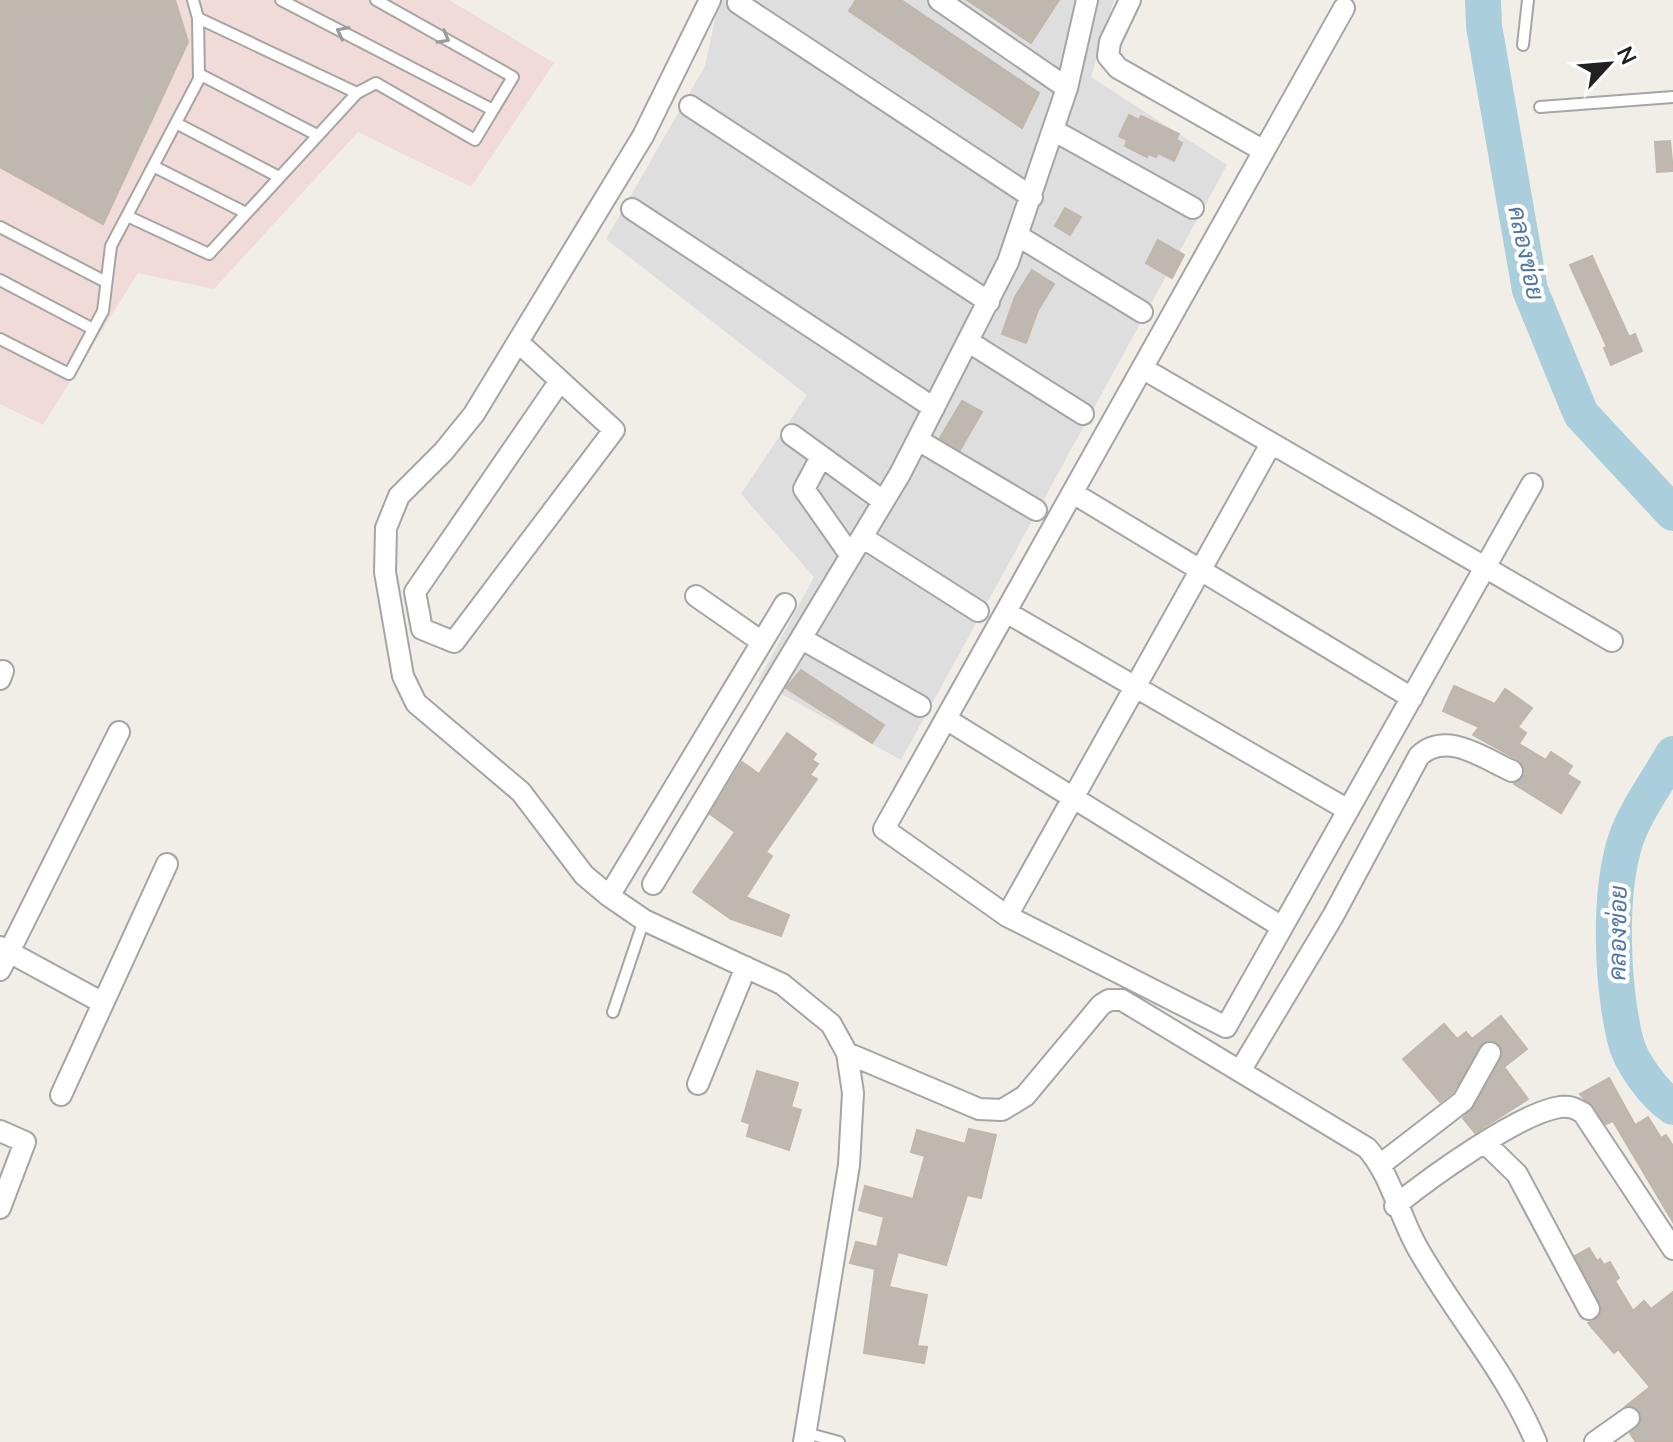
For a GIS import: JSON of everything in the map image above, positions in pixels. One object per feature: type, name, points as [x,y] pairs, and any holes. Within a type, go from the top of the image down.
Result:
[{"type":"street","points":[[710,0],[682,64],[643,136],[474,414],[444,451],[399,496],[386,528],[385,572],[403,676],[416,703],[521,792],[584,875],[609,896],[644,920],[782,984],[809,1002],[831,1024],[847,1053],[853,1093],[849,1165],[805,1438]]},
{"type":"street","points":[[939,0],[1067,88]]},
{"type":"street","points":[[653,884],[883,501],[989,302],[1020,237],[1067,88],[1087,0]]},
{"type":"street","points":[[1130,0],[1110,42],[1108,56],[1118,68],[1264,151]]},
{"type":"street","points":[[738,3],[1032,197]]},
{"type":"street","points":[[1344,8],[884,829],[1007,916],[1226,1027],[1532,484]]},
{"type":"street","points":[[690,106],[989,302]]},
{"type":"street","points":[[1053,130],[1193,208]]},
{"type":"street","points":[[632,209],[934,408]]},
{"type":"street","points":[[1020,237],[1142,312]]},
{"type":"street","points":[[518,342],[614,430],[454,642],[422,629],[415,592],[560,381]]},
{"type":"street","points":[[969,342],[1083,414]]},
{"type":"street","points":[[1142,368],[1612,641]]},
{"type":"street","points":[[792,435],[883,501]]},
{"type":"street","points":[[918,440],[1036,510]]},
{"type":"street","points":[[1007,916],[1271,444]]},
{"type":"street","points":[[821,457],[804,489],[851,556]]},
{"type":"street","points":[[1073,493],[1412,698]]},
{"type":"street","points":[[862,537],[978,611]]},
{"type":"street","points":[[696,596],[762,642]]},
{"type":"street","points":[[609,896],[785,604]]},
{"type":"street","points":[[1006,612],[1348,810]]},
{"type":"street","points":[[802,639],[920,706]]},
{"type":"street","points":[[946,719],[1282,927]]},
{"type":"street","points":[[103,1003],[3,956],[119,732]]},
{"type":"street","points":[[1240,1071],[1333,916],[1419,756],[1438,744],[1453,745],[1512,771]]},
{"type":"street","points":[[61,1095],[167,864]]},
{"type":"street","points":[[698,1084],[746,967]]},
{"type":"street","points":[[847,1053],[979,1109],[1002,1110],[1025,1096],[1101,1005],[1109,1000],[1122,1000],[1367,1148],[1380,1165],[1395,1206],[1430,1269],[1511,1391],[1536,1442]]},
{"type":"street","points":[[1380,1165],[1463,1101],[1490,1053]]},
{"type":"street","points":[[1395,1206],[1485,1143],[1550,1110],[1573,1107],[1583,1113],[1673,1249]]},
{"type":"street","points":[[0,1131],[25,1142],[0,1208]]},
{"type":"street","points":[[1485,1143],[1517,1174],[1589,1309]]},
{"type":"street","points":[[1595,1442],[1623,1430]]},
{"type":"lane","points":[[0,339],[69,374],[103,311],[111,246],[199,74],[198,18],[193,0]]},
{"type":"lane","points":[[281,0],[493,110]]},
{"type":"lane","points":[[127,216],[209,254],[357,93],[376,83],[475,140],[513,77],[376,0]]},
{"type":"lane","points":[[1523,45],[1528,0]]},
{"type":"lane","points":[[198,18],[357,93]]},
{"type":"lane","points":[[199,74],[317,135]]},
{"type":"lane","points":[[1540,107],[1673,97]]},
{"type":"lane","points":[[176,123],[279,177]]},
{"type":"lane","points":[[153,166],[246,213]]},
{"type":"lane","points":[[0,227],[106,282]]},
{"type":"lane","points":[[0,280],[93,329]]},
{"type":"lane","points":[[613,1012],[644,920]]},
{"type":"lane","points":[[805,1438],[839,1442]]},
{"type":"shaded area","points":[[0,0],[449,0],[554,63],[471,187],[358,132],[214,289],[138,273],[43,425],[0,404]]},
{"type":"shaded area","points":[[719,0],[1114,0],[1091,77],[1227,165],[901,760],[758,681],[814,577],[741,494],[807,395],[606,239],[705,66]]},
{"type":"building","points":[[0,0],[175,0],[188,42],[103,224],[0,167]]},
{"type":"building","points":[[856,0],[901,0],[1039,93],[1022,128],[849,11]]},
{"type":"building","points":[[967,0],[1059,0],[1031,43]]},
{"type":"building","points":[[1129,115],[1139,120],[1141,116],[1179,134],[1176,140],[1182,143],[1174,161],[1158,153],[1156,157],[1148,154],[1147,157],[1125,146],[1127,140],[1119,136]]},
{"type":"building","points":[[1670,141],[1673,171],[1657,172],[1655,142]]},
{"type":"building","points":[[1065,208],[1081,217],[1070,235],[1055,226]]},
{"type":"building","points":[[1158,240],[1184,255],[1172,278],[1146,263]]},
{"type":"building","points":[[1592,256],[1629,337],[1635,334],[1642,351],[1611,365],[1604,348],[1607,347],[1570,265]]},
{"type":"building","points":[[1032,270],[1054,284],[1038,310],[1026,343],[1002,334],[1015,297]]},
{"type":"building","points":[[962,401],[982,412],[960,450],[940,438]]},
{"type":"building","points":[[801,670],[884,725],[872,743],[786,688]]},
{"type":"building","points":[[1454,686],[1495,704],[1505,689],[1532,708],[1518,727],[1526,733],[1519,744],[1546,760],[1551,752],[1572,766],[1567,774],[1580,782],[1561,813],[1514,784],[1525,771],[1518,760],[1473,735],[1479,727],[1443,711]]},
{"type":"building","points":[[787,733],[816,754],[812,760],[818,764],[810,775],[817,779],[766,852],[772,856],[746,897],[789,915],[781,936],[731,919],[693,892],[735,832],[710,814],[742,762],[759,774]]},
{"type":"building","points":[[1501,1016],[1527,1049],[1504,1067],[1528,1099],[1475,1133],[1463,1118],[1474,1107],[1501,1059],[1501,1046],[1491,1040],[1483,1042],[1453,1092],[1440,1102],[1403,1059],[1444,1024],[1457,1039],[1466,1032],[1472,1039]]},
{"type":"building","points":[[757,1071],[798,1083],[791,1107],[801,1110],[789,1150],[747,1136],[750,1124],[742,1121]]},
{"type":"building","points":[[1609,1078],[1635,1125],[1648,1117],[1661,1138],[1666,1135],[1673,1146],[1673,1222],[1613,1121],[1606,1124],[1580,1094]]},
{"type":"building","points":[[969,1129],[996,1135],[981,1198],[967,1195],[946,1265],[898,1252],[889,1287],[927,1295],[917,1346],[927,1347],[924,1363],[864,1353],[875,1269],[850,1263],[856,1242],[877,1247],[884,1217],[859,1210],[865,1186],[913,1199],[925,1156],[911,1152],[917,1130],[965,1144]]},
{"type":"building","points":[[1589,1248],[1597,1261],[1600,1259],[1604,1265],[1610,1262],[1619,1278],[1615,1281],[1633,1311],[1644,1301],[1651,1309],[1673,1292],[1673,1442],[1636,1442],[1630,1433],[1640,1424],[1642,1416],[1635,1407],[1626,1406],[1650,1387],[1618,1349],[1614,1353],[1588,1323],[1600,1316],[1602,1309],[1575,1256]]},
{"type":"waterway","name":"คลองข่อย","points":[[1483,0],[1484,26],[1530,290],[1581,414],[1673,513]]},
{"type":"waterway","name":"คลองข่อย","points":[[1673,754],[1630,828],[1620,861],[1614,912],[1617,992],[1625,1039],[1644,1077],[1673,1107]]}]
